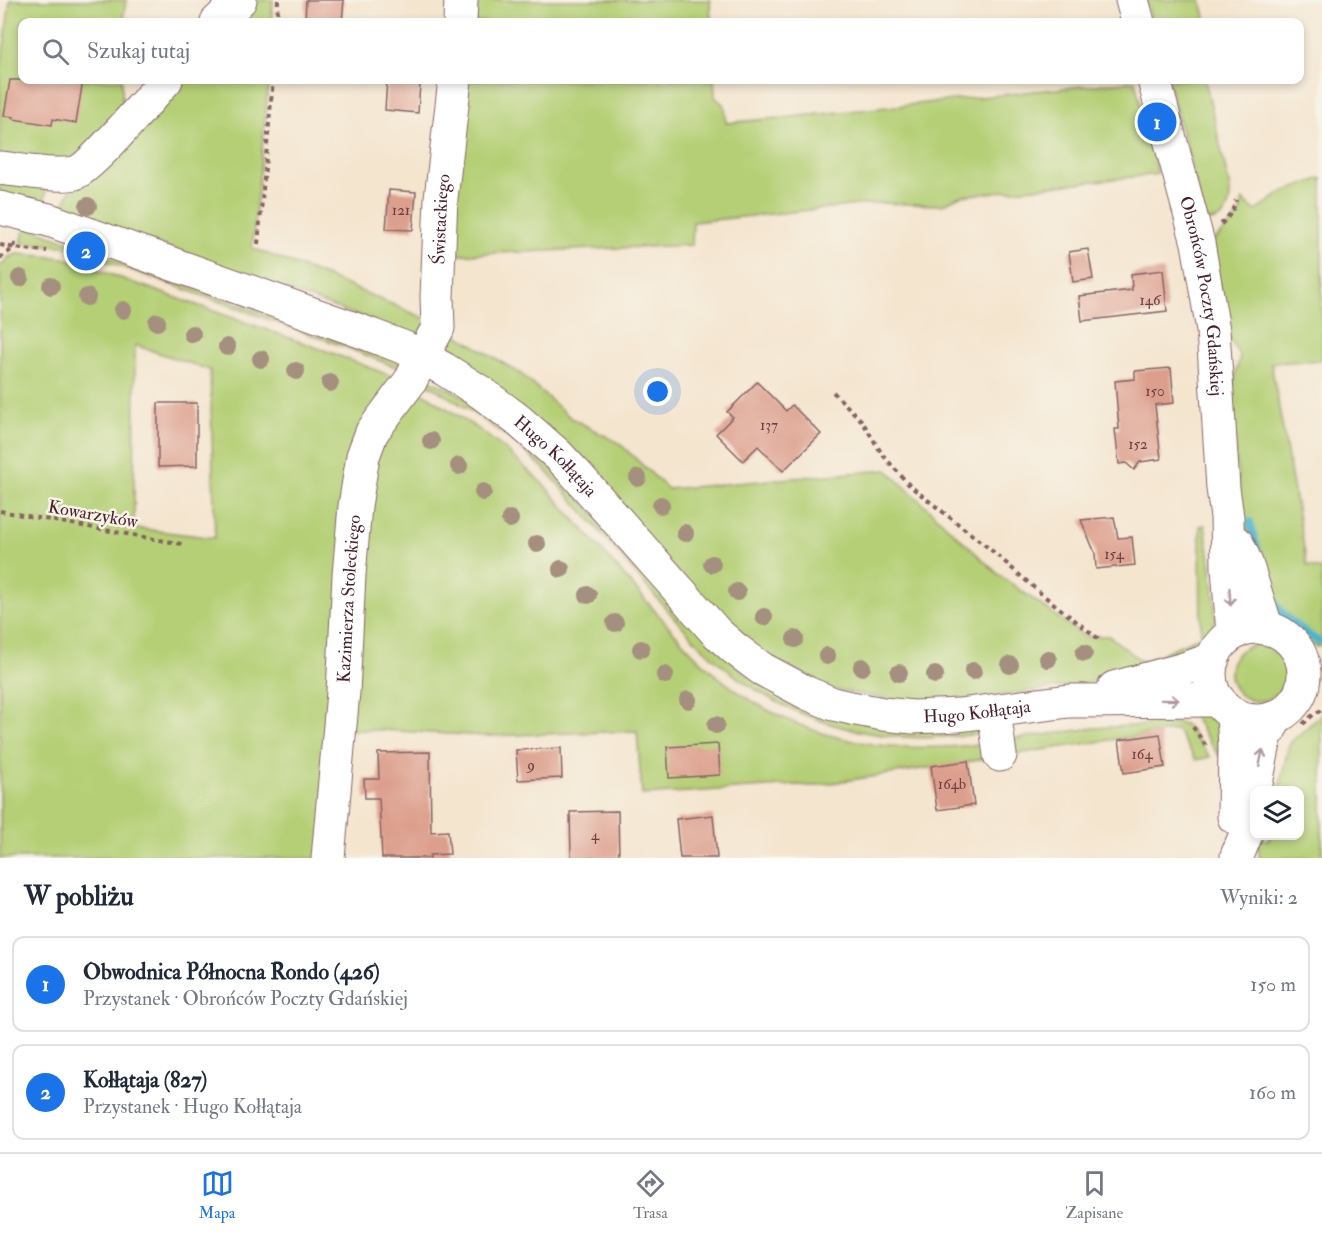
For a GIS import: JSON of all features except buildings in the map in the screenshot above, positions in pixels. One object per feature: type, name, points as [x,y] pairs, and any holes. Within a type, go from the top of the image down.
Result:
[{"type":"street","points":[[221,18],[240,0]]},
{"type":"street","points":[[460,18],[461,0]]},
{"type":"street","points":[[1132,0],[1137,18]]},
{"type":"street","points":[[0,168],[77,173],[116,136],[162,84]]},
{"type":"street","name":"Świstackiego","points":[[422,357],[438,328],[441,198],[455,84]]},
{"type":"street","name":"Obrońców Poczty Gdańskiej","points":[[1155,84],[1198,243],[1213,330],[1223,488],[1227,517],[1228,568],[1223,646]]},
{"type":"street","name":"Hugo Kołłątaja","points":[[0,208],[49,220],[91,234],[363,332],[405,348],[454,375],[519,420],[550,448],[576,474],[708,623],[734,648],[762,669],[819,699],[876,713],[913,717],[994,711],[1069,701],[1181,670],[1223,646]]},
{"type":"street","name":"Kazimierza Stoleckiego","points":[[328,858],[344,692],[349,575],[363,456],[372,432],[403,393],[422,357]]},
{"type":"street","name":"Obrońców Poczty Gdańskiej","points":[[1227,517],[1246,563],[1267,629]]},
{"type":"street","points":[[1247,628],[1267,629],[1279,632],[1311,655],[1304,669],[1304,683],[1311,691],[1298,698],[1289,710],[1276,718],[1262,721],[1247,720],[1226,707],[1213,690],[1210,674],[1223,646],[1247,628]]},
{"type":"street","name":"Hugo Kołłątaja","points":[[1069,701],[1226,707]]},
{"type":"street","points":[[1226,707],[1235,746],[1233,833],[1237,857]]},
{"type":"street","points":[[994,711],[1000,755]]},
{"type":"street","points":[[1237,857],[1246,834],[1265,738],[1276,718]]},
{"type":"path","points":[[277,18],[278,0]]},
{"type":"path","points":[[258,244],[273,84]]},
{"type":"path","points":[[0,245],[14,248],[0,258]]},
{"type":"path","points":[[833,392],[862,421],[882,454],[910,486],[1100,640]]},
{"type":"path","name":"Kowarzyków","points":[[0,510],[182,544]]},
{"type":"green space","points":[[10,0],[126,0],[124,18],[18,18],[18,84],[122,84],[122,100],[126,104],[71,162],[0,157],[0,77]]},
{"type":"green space","points":[[250,0],[273,0],[271,18],[230,18]]},
{"type":"green space","points":[[467,0],[710,0],[711,18],[465,18]]},
{"type":"green space","points":[[1146,0],[1201,0],[1205,18],[1151,18]]},
{"type":"green space","points":[[170,84],[269,84],[252,248],[429,320],[420,333],[414,336],[61,209],[70,191],[84,179]]},
{"type":"green space","points":[[461,84],[714,84],[715,97],[725,106],[726,123],[1106,84],[1136,84],[1158,174],[960,196],[942,205],[878,203],[693,222],[692,245],[448,255]]},
{"type":"green space","points":[[1169,84],[1206,84],[1230,188],[1230,199],[1225,214],[1216,220],[1210,221],[1205,218]]},
{"type":"green space","points":[[0,178],[46,189],[45,198],[41,205],[0,195]]},
{"type":"green space","points":[[1322,178],[1322,360],[1271,363],[1307,565],[1322,570],[1322,646],[1317,647],[1308,643],[1281,621],[1250,547],[1240,505],[1231,390],[1240,357],[1227,334],[1211,243],[1239,214],[1243,200],[1256,211],[1281,193]]},
{"type":"green space","points":[[25,226],[400,363],[401,369],[64,246],[21,243]]},
{"type":"green space","points":[[17,254],[64,258],[399,379],[367,428],[322,858],[0,858],[0,267],[9,257]],"holes":[[[135,345],[210,370],[215,538],[134,528]]]},
{"type":"green space","points":[[454,333],[521,374],[571,418],[619,443],[668,489],[887,470],[998,574],[1084,636],[1109,636],[1143,662],[1201,636],[1200,526],[1205,525],[1213,582],[1216,618],[1214,625],[1207,635],[1190,650],[1082,684],[971,700],[909,703],[830,689],[761,652],[446,354],[444,343],[446,336]]},
{"type":"green space","points":[[425,378],[458,393],[549,466],[748,676],[984,726],[988,733],[916,738],[850,729],[796,711],[747,684],[724,667],[682,626],[540,465],[484,420],[422,381]]},
{"type":"green space","points":[[417,389],[477,428],[506,450],[545,486],[707,667],[756,703],[787,720],[819,732],[851,740],[884,746],[918,748],[989,743],[991,758],[812,786],[642,795],[637,731],[486,736],[344,730],[367,458]]},
{"type":"green space","points":[[1252,645],[1264,645],[1274,649],[1282,657],[1286,673],[1282,689],[1274,697],[1264,701],[1252,701],[1242,697],[1234,689],[1230,679],[1230,667],[1234,657],[1242,649]]},
{"type":"green space","points":[[1205,712],[1220,726],[1219,756],[1191,713]]},
{"type":"green space","points":[[1322,714],[1322,858],[1259,858],[1259,848],[1251,848],[1253,840],[1304,840],[1304,786],[1280,786],[1291,742]]},
{"type":"green space","points":[[1180,723],[1188,727],[1210,757],[1196,760],[1177,730],[1009,755],[1007,740],[1093,728]]},
{"type":"waterway","points":[[1250,522],[1259,555]]},
{"type":"waterway","points":[[1274,601],[1288,618],[1318,641]]},
{"type":"place","name":"Obwodnica Północna Rondo (426)","points":[[1157,122]]},
{"type":"place","name":"Kołłątaja (827)","points":[[86,251]]}]
